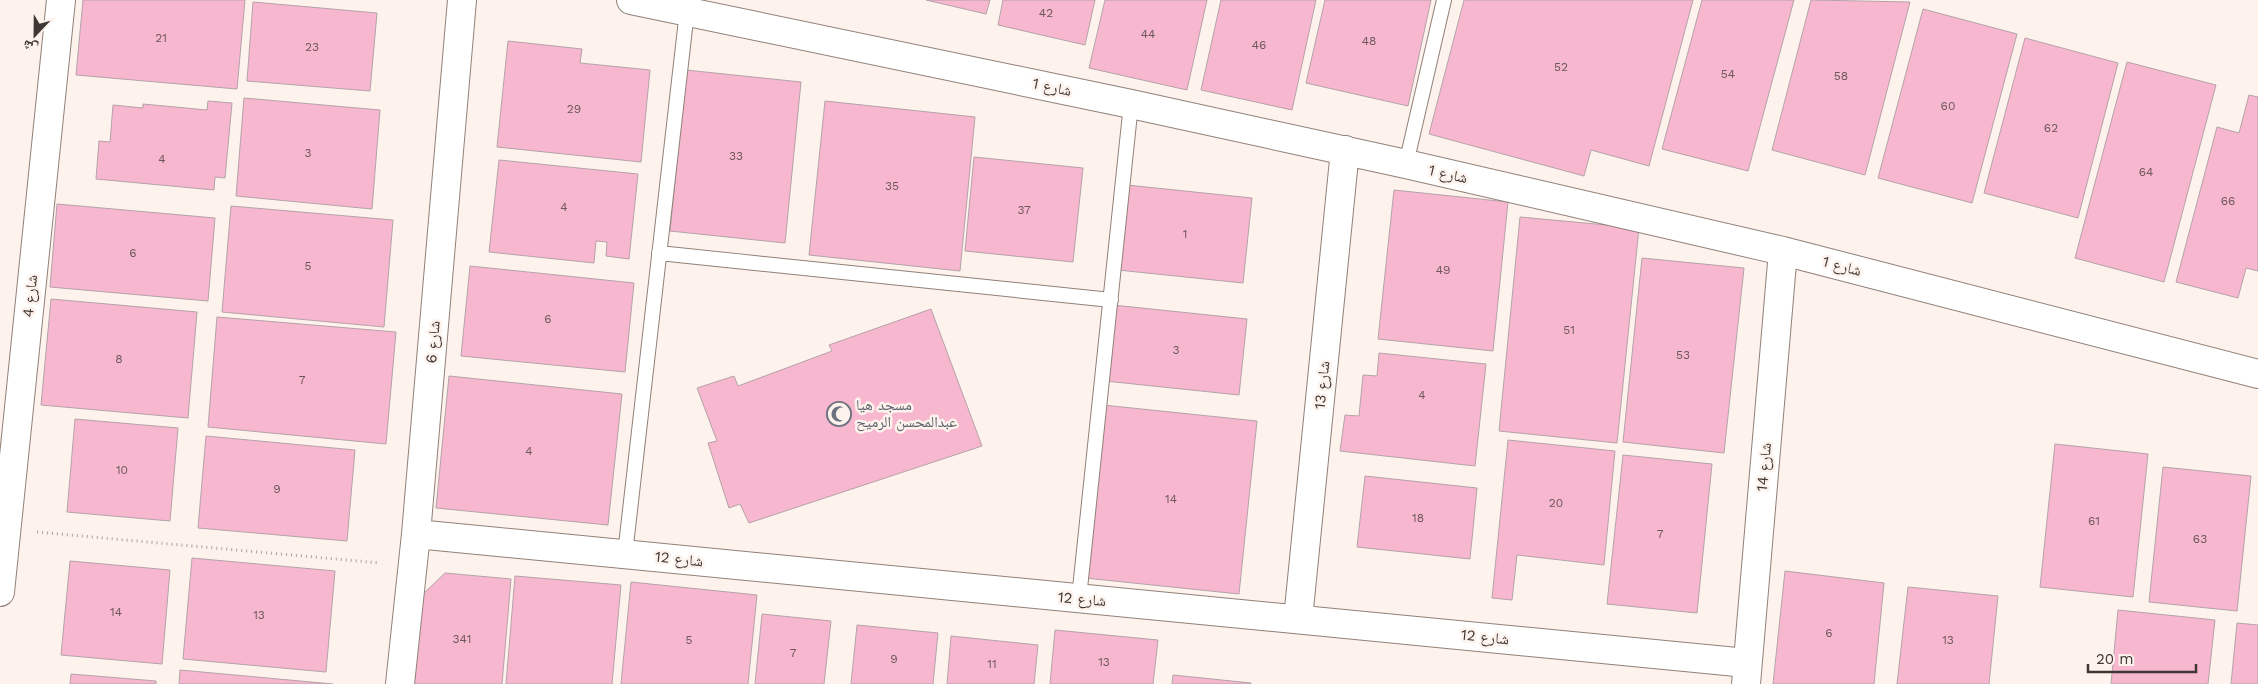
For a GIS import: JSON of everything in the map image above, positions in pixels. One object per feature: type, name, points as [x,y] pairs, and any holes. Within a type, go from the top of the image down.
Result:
[{"type":"street","name":"شارع 4","points":[[0,592],[6,530],[5,500],[61,0]]},
{"type":"street","name":"شارع 6","points":[[400,684],[416,534],[462,0]]},
{"type":"street","name":"شارع 1","points":[[644,1],[1346,150],[1783,251],[2258,374]]},
{"type":"street","name":"شارع 13","points":[[1298,619],[1346,150]]},
{"type":"street","name":"شارع 14","points":[[1747,673],[1783,251]]},
{"type":"street","name":"شارع 12","points":[[416,534],[1298,619],[1747,673]]},
{"type":"lane","points":[[1406,164],[1444,0]]},
{"type":"lane","points":[[625,554],[687,11]]},
{"type":"lane","points":[[1080,598],[1131,104]]},
{"type":"lane","points":[[659,253],[1111,300]]},
{"type":"path","points":[[6,530],[413,566]]},
{"type":"building","points":[[83,0],[245,0],[237,89],[76,75]]},
{"type":"building","points":[[926,0],[990,0],[986,14]]},
{"type":"building","points":[[1003,0],[1095,0],[1085,45],[998,25]]},
{"type":"building","points":[[1105,0],[1207,0],[1187,90],[1089,68]]},
{"type":"building","points":[[1221,0],[1316,0],[1292,110],[1201,90]]},
{"type":"building","points":[[1325,0],[1431,0],[1408,106],[1306,83]]},
{"type":"building","points":[[1464,0],[1693,0],[1649,166],[1591,150],[1584,176],[1429,134]]},
{"type":"building","points":[[1702,0],[1794,0],[1748,171],[1662,149]]},
{"type":"building","points":[[1811,0],[1910,2],[1865,175],[1772,150]]},
{"type":"building","points":[[253,2],[377,13],[370,91],[247,81]]},
{"type":"building","points":[[1923,9],[2017,34],[1972,203],[1878,178]]},
{"type":"building","points":[[2025,38],[2118,63],[2078,218],[1984,193]]},
{"type":"building","points":[[508,41],[582,49],[580,63],[650,70],[641,162],[497,147]]},
{"type":"building","points":[[2127,62],[2216,85],[2164,282],[2075,258]]},
{"type":"building","points":[[686,70],[801,82],[785,243],[670,231]]},
{"type":"building","points":[[2249,95],[2258,97],[2258,271],[2246,268],[2238,298],[2176,282],[2217,127],[2239,133]]},
{"type":"building","points":[[244,98],[380,110],[372,209],[236,196]]},
{"type":"building","points":[[208,101],[232,103],[225,178],[215,177],[214,190],[96,179],[99,141],[110,142],[113,105],[143,108],[143,104],[207,110]]},
{"type":"building","points":[[825,101],[975,117],[960,271],[809,255]]},
{"type":"building","points":[[974,157],[1083,168],[1073,262],[965,251]]},
{"type":"building","points":[[499,160],[638,174],[629,259],[606,256],[607,242],[596,241],[594,263],[489,252]]},
{"type":"building","points":[[1127,185],[1252,198],[1243,283],[1118,270]]},
{"type":"building","points":[[1394,190],[1508,202],[1493,351],[1378,339]]},
{"type":"building","points":[[57,204],[215,218],[208,301],[50,287]]},
{"type":"building","points":[[231,206],[393,220],[384,327],[222,312]]},
{"type":"building","points":[[1520,217],[1639,228],[1617,443],[1499,431]]},
{"type":"building","points":[[1642,258],[1744,268],[1724,453],[1623,442]]},
{"type":"building","points":[[470,266],[634,283],[625,372],[461,356]]},
{"type":"building","points":[[51,299],[197,312],[188,418],[41,405]]},
{"type":"building","points":[[1113,305],[1247,319],[1239,395],[1105,381]]},
{"type":"building","name":"مسجد هيا عبدالمحسن الرميح","points":[[931,309],[982,446],[749,523],[740,504],[729,508],[708,443],[717,441],[697,388],[734,376],[738,386],[832,351],[829,345]]},
{"type":"building","points":[[217,317],[396,332],[386,444],[208,427]]},
{"type":"building","points":[[1379,353],[1486,364],[1475,466],[1340,451],[1345,415],[1359,416],[1363,375],[1377,376]]},
{"type":"building","points":[[449,376],[622,394],[608,525],[436,508]]},
{"type":"building","points":[[1103,405],[1257,421],[1239,594],[1085,578]]},
{"type":"building","points":[[75,419],[178,428],[170,521],[67,512]]},
{"type":"building","points":[[206,436],[355,450],[347,541],[198,528]]},
{"type":"building","points":[[1508,440],[1615,451],[1604,565],[1517,555],[1512,600],[1492,598]]},
{"type":"building","points":[[2055,444],[2148,454],[2133,597],[2040,587]]},
{"type":"building","points":[[1623,455],[1712,464],[1697,613],[1607,604]]},
{"type":"building","points":[[2163,467],[2251,476],[2237,611],[2149,602]]},
{"type":"building","points":[[1365,476],[1477,488],[1470,559],[1357,547]]},
{"type":"building","points":[[192,558],[335,571],[326,672],[183,659]]},
{"type":"building","points":[[70,561],[170,570],[162,664],[61,655]]},
{"type":"building","points":[[1785,571],[1884,583],[1874,684],[1773,684]]},
{"type":"building","points":[[445,573],[511,579],[502,684],[414,684],[422,595]]},
{"type":"building","points":[[515,576],[621,585],[612,684],[506,684]]},
{"type":"building","points":[[631,582],[757,595],[748,684],[621,684]]},
{"type":"building","points":[[1908,587],[1998,596],[1989,684],[1897,684]]},
{"type":"building","points":[[2118,610],[2215,620],[2208,684],[2111,684]]},
{"type":"building","points":[[762,614],[831,621],[824,684],[755,684]]},
{"type":"building","points":[[2237,623],[2258,625],[2258,684],[2231,684]]},
{"type":"building","points":[[857,625],[938,633],[933,684],[851,684]]},
{"type":"building","points":[[1055,630],[1158,640],[1153,684],[1050,684]]},
{"type":"building","points":[[951,636],[1038,645],[1034,684],[947,684]]},
{"type":"building","points":[[180,670],[333,684],[179,684]]},
{"type":"building","points":[[71,674],[156,681],[156,684],[70,684]]},
{"type":"building","points":[[1173,675],[1251,683],[1251,684],[1172,684]]},
{"type":"place","name":"مسجد هيا عبدالمحسن الرميح","points":[[839,414]]}]
